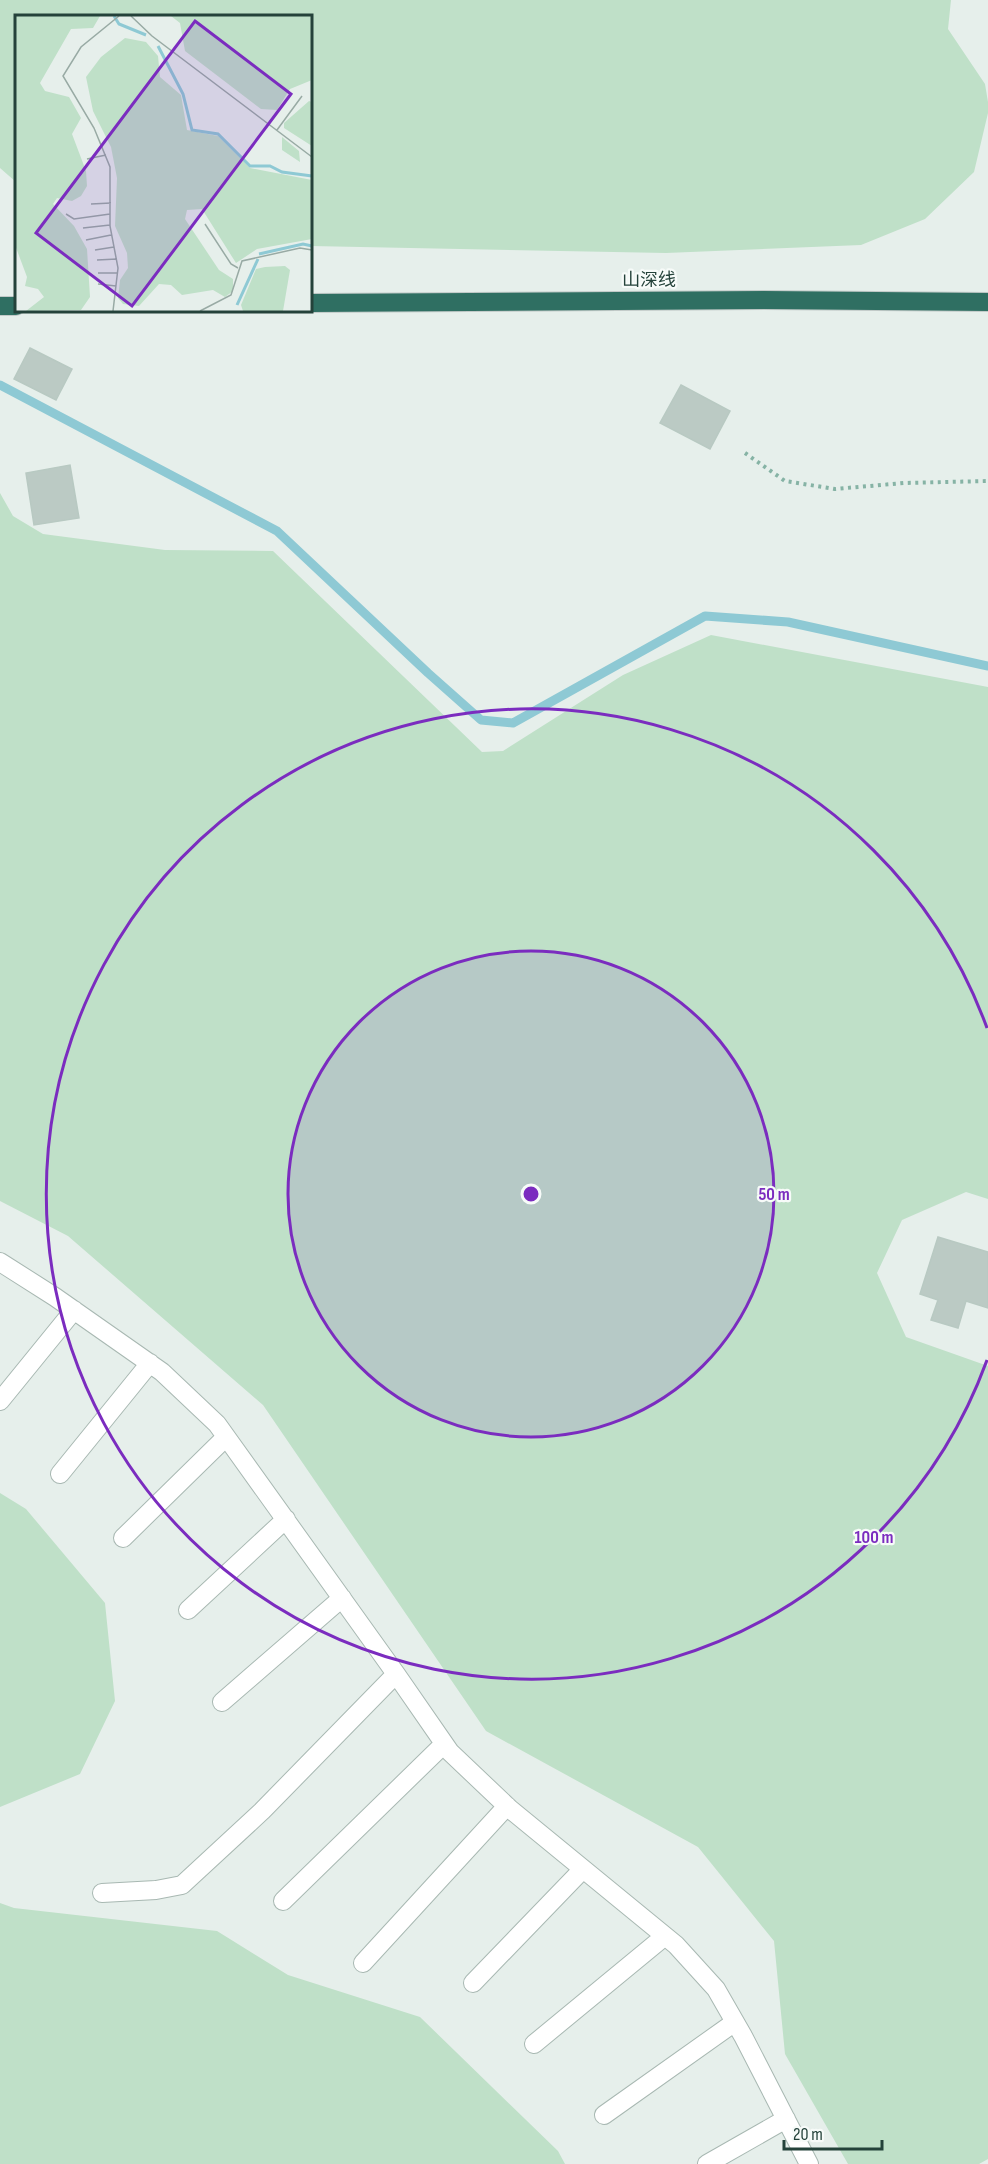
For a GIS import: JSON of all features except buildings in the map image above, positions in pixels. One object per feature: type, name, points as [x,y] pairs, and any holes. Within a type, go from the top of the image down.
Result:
[{"type":"highway","name":"山深线","points":[[312,303],[764,300],[988,302]]},
{"type":"street","points":[[0,1262],[150,1363],[217,1424],[450,1752],[507,1806],[676,1945],[716,1989],[809,2164]]},
{"type":"street","points":[[0,1401],[74,1310]]},
{"type":"street","points":[[60,1474],[150,1363]]},
{"type":"street","points":[[123,1538],[226,1437]]},
{"type":"street","points":[[188,1610],[286,1519]]},
{"type":"street","points":[[222,1702],[342,1598]]},
{"type":"street","points":[[102,1893],[156,1890],[182,1885],[188,1881],[262,1811],[396,1674]]},
{"type":"street","points":[[283,1901],[444,1744]]},
{"type":"street","points":[[363,1963],[507,1806]]},
{"type":"street","points":[[473,1983],[583,1869]]},
{"type":"street","points":[[534,2044],[665,1936]]},
{"type":"street","points":[[604,2115],[735,2022]]},
{"type":"street","points":[[707,2164],[786,2119]]},
{"type":"path","points":[[745,453],[785,481],[835,489],[904,483],[988,481]]},
{"type":"green space","points":[[0,0],[951,0],[948,29],[985,84],[988,102],[988,113],[974,172],[925,219],[861,245],[666,253],[312,246],[312,15],[15,15],[15,181],[0,168]]},
{"type":"green space","points":[[0,493],[13,516],[43,534],[165,550],[273,551],[482,752],[503,751],[623,675],[711,635],[988,687],[988,1199],[966,1192],[902,1220],[877,1273],[906,1337],[988,1366],[988,2159],[979,2164],[848,2164],[785,2054],[774,1941],[698,1847],[486,1731],[263,1405],[68,1236],[0,1201]]},
{"type":"green space","points":[[0,1493],[26,1509],[105,1603],[115,1701],[80,1774],[0,1807]]},
{"type":"green space","points":[[0,1903],[14,1908],[217,1931],[288,1975],[420,2017],[558,2151],[565,2164],[0,2164]]},
{"type":"waterway","points":[[0,385],[277,531],[481,720],[513,723],[705,616],[788,622],[988,666]]}]
